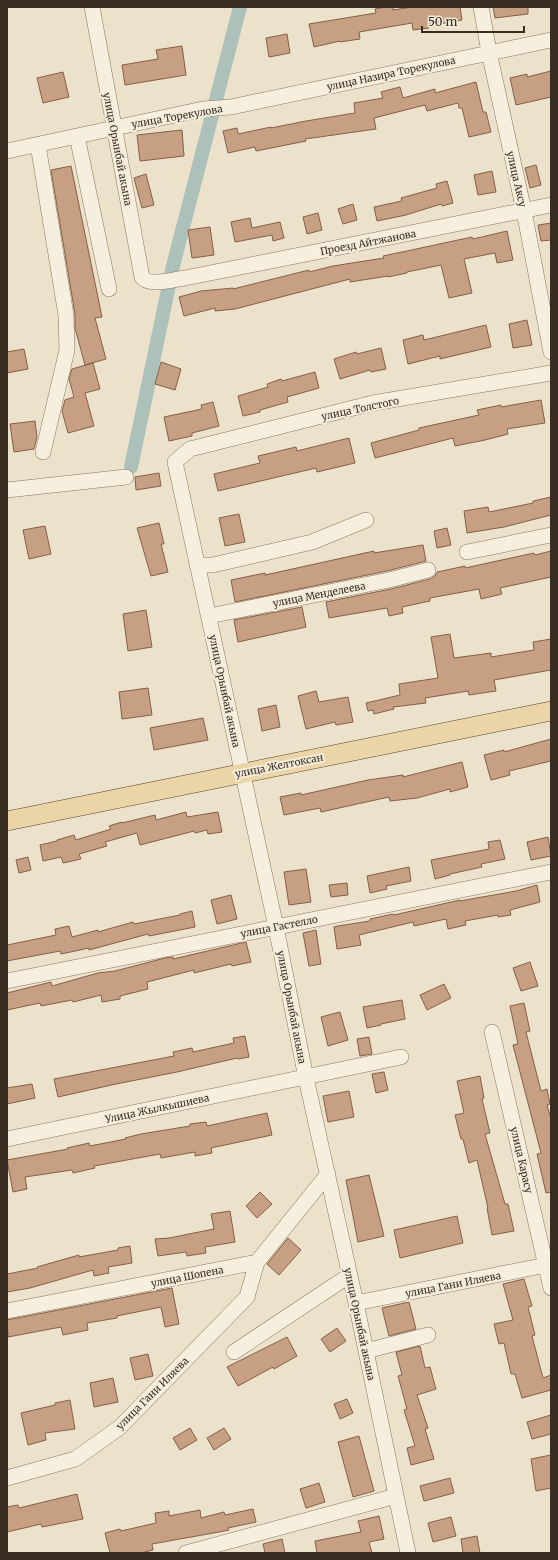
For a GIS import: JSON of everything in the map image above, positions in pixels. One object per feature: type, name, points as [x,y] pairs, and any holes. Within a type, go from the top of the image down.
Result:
[{"type":"main road","name":"улица Желтоксан","points":[[7,821],[243,772],[551,711]]},
{"type":"street","name":"улица Орынбай акына","points":[[92,7],[113,128],[142,277],[146,281],[154,282]]},
{"type":"street","name":"улица Аксу","points":[[480,7],[488,52],[524,211],[551,352]]},
{"type":"street","name":"улица Назира Торекулова","points":[[230,107],[551,40]]},
{"type":"street","name":"улица Торекулова","points":[[7,151],[203,109],[230,107]]},
{"type":"street","points":[[77,136],[109,289]]},
{"type":"street","points":[[38,145],[67,329],[67,350],[43,452]]},
{"type":"street","name":"Проезд Айтжанова","points":[[154,282],[185,278],[551,205]]},
{"type":"street","name":"улица Толстого","points":[[175,462],[190,449],[373,403],[551,373]]},
{"type":"street","name":"улица Орынбай акына","points":[[175,462],[243,772],[306,1078],[350,1275],[408,1553]]},
{"type":"street","points":[[7,490],[126,477]]},
{"type":"street","points":[[197,565],[213,565],[312,542],[366,520]]},
{"type":"street","points":[[467,552],[551,535]]},
{"type":"street","name":"улица Менделеева","points":[[209,616],[389,580],[428,570]]},
{"type":"street","name":"улица Гастелло","points":[[7,981],[551,872]]},
{"type":"street","name":"улица Карасу","points":[[492,1032],[548,1264],[551,1288]]},
{"type":"street","name":"Улица Жылкышиева","points":[[7,1139],[306,1078],[401,1057]]},
{"type":"street","points":[[257,1262],[328,1174]]},
{"type":"street","name":"улица Гани Иляева","points":[[7,1478],[75,1459],[119,1428],[247,1297],[257,1262]]},
{"type":"street","name":"улица Шопена","points":[[7,1311],[257,1262]]},
{"type":"street","name":"улица Гани Иляева","points":[[356,1303],[548,1264]]},
{"type":"street","points":[[234,1352],[350,1275]]},
{"type":"street","points":[[366,1351],[428,1335]]},
{"type":"street","points":[[186,1553],[396,1496]]},
{"type":"building","points":[[393,7],[393,10],[412,7],[460,7],[462,20],[429,26],[429,28],[413,30],[412,23],[359,32],[360,39],[340,41],[314,47],[309,24],[376,13],[375,9]]},
{"type":"building","points":[[493,7],[528,7],[528,14],[495,18]]},
{"type":"building","points":[[287,34],[290,53],[269,57],[266,38]]},
{"type":"building","points":[[182,46],[186,75],[125,85],[122,65],[158,59],[156,50]]},
{"type":"building","points":[[551,71],[551,97],[516,105],[510,78],[527,74],[527,77]]},
{"type":"building","points":[[63,72],[69,97],[43,103],[37,78]]},
{"type":"building","points":[[476,82],[483,112],[486,112],[491,132],[469,137],[462,108],[459,108],[458,103],[427,111],[425,105],[374,118],[376,129],[305,139],[306,141],[256,151],[255,147],[228,153],[223,131],[237,128],[238,134],[355,113],[354,103],[383,98],[381,92],[400,87],[403,98],[435,89],[435,93]]},
{"type":"building","points":[[182,130],[184,156],[140,161],[137,135]]},
{"type":"building","points":[[536,165],[541,185],[530,188],[525,168]]},
{"type":"building","points":[[71,166],[102,317],[95,318],[106,359],[85,365],[75,328],[75,314],[51,170]]},
{"type":"building","points":[[492,171],[496,192],[478,195],[474,175]]},
{"type":"building","points":[[146,174],[154,205],[142,208],[134,178]]},
{"type":"building","points":[[447,181],[453,203],[442,206],[441,204],[406,215],[377,221],[374,207],[402,201],[401,198],[437,188],[436,184]]},
{"type":"building","points":[[353,204],[357,220],[343,224],[338,209]]},
{"type":"building","points":[[318,213],[322,230],[307,234],[303,217]]},
{"type":"building","points":[[250,218],[252,228],[280,222],[284,238],[273,241],[272,235],[235,242],[231,222]]},
{"type":"building","points":[[551,223],[551,240],[541,241],[538,225]]},
{"type":"building","points":[[210,227],[214,255],[192,258],[188,230]]},
{"type":"building","points":[[507,231],[513,260],[497,263],[495,253],[464,259],[472,293],[449,298],[441,265],[388,277],[350,282],[350,279],[235,309],[215,311],[215,308],[184,316],[179,297],[201,291],[233,289],[309,270],[309,272],[333,266],[384,258],[383,256]]},
{"type":"building","points":[[527,320],[532,345],[513,348],[509,324]]},
{"type":"building","points":[[486,325],[491,347],[440,359],[440,356],[408,364],[403,340],[423,335],[424,340]]},
{"type":"building","points":[[381,348],[386,369],[371,372],[370,370],[340,379],[334,359],[356,352],[357,354]]},
{"type":"building","points":[[24,349],[28,369],[7,373],[7,352]]},
{"type":"building","points":[[161,362],[181,369],[175,390],[155,384]]},
{"type":"building","points":[[93,363],[100,389],[85,393],[94,426],[68,433],[62,411],[65,400],[74,397],[69,379],[72,369]]},
{"type":"building","points":[[315,372],[319,388],[287,397],[288,402],[260,410],[260,412],[243,416],[238,396],[268,387],[267,384],[281,379],[282,381]]},
{"type":"building","points":[[541,400],[545,423],[507,429],[508,434],[485,440],[455,446],[453,438],[375,458],[371,443],[419,430],[419,428],[479,415],[477,410],[501,405],[501,407]]},
{"type":"building","points":[[213,402],[219,426],[192,433],[192,436],[169,441],[164,417],[202,409],[201,405]]},
{"type":"building","points":[[35,421],[37,437],[34,449],[14,452],[10,424]]},
{"type":"building","points":[[349,438],[355,463],[317,472],[316,468],[218,491],[214,474],[260,463],[258,456],[296,447],[297,451]]},
{"type":"building","points":[[159,473],[161,486],[136,490],[135,477]]},
{"type":"building","points":[[551,497],[551,515],[504,527],[467,533],[464,511],[488,507],[489,512],[533,503],[533,501]]},
{"type":"building","points":[[239,514],[245,542],[225,546],[219,518]]},
{"type":"building","points":[[159,523],[164,544],[161,544],[168,572],[151,576],[137,528]]},
{"type":"building","points":[[45,526],[51,554],[29,559],[23,530]]},
{"type":"building","points":[[447,528],[451,545],[437,548],[434,531]]},
{"type":"building","points":[[423,545],[426,561],[387,571],[235,602],[231,580],[265,573],[265,575],[374,551],[374,553]]},
{"type":"building","points":[[551,551],[551,577],[500,588],[502,594],[481,599],[479,589],[430,598],[430,601],[402,607],[403,613],[389,616],[387,608],[329,618],[326,602],[391,589],[430,579],[435,576],[437,572]]},
{"type":"building","points":[[302,607],[306,627],[238,642],[234,620]]},
{"type":"building","points":[[146,610],[152,647],[128,651],[123,614]]},
{"type":"building","points":[[450,634],[454,658],[491,653],[491,657],[534,650],[533,642],[551,639],[551,670],[494,680],[496,691],[469,695],[468,691],[425,698],[426,703],[393,707],[394,709],[374,714],[373,710],[368,711],[366,703],[400,695],[399,684],[438,678],[431,637]]},
{"type":"building","points":[[148,688],[152,715],[122,719],[119,692]]},
{"type":"building","points":[[316,691],[319,702],[348,697],[353,722],[336,725],[335,722],[306,729],[298,696]]},
{"type":"building","points":[[276,705],[280,727],[262,731],[258,709]]},
{"type":"building","points":[[203,718],[208,740],[154,750],[150,728]]},
{"type":"building","points":[[551,739],[551,761],[509,771],[510,775],[491,780],[484,755],[504,750],[504,752]]},
{"type":"building","points":[[462,762],[468,787],[450,792],[450,789],[417,798],[390,801],[389,797],[321,812],[320,808],[284,815],[280,797],[301,793],[301,795],[368,780],[403,775],[403,777]]},
{"type":"building","points":[[186,812],[187,817],[218,812],[222,832],[208,834],[207,830],[195,833],[194,831],[140,845],[137,833],[105,842],[107,846],[79,854],[81,859],[63,863],[61,857],[43,861],[40,845],[74,835],[76,840],[111,829],[109,826],[122,822],[155,815],[156,820]]},
{"type":"building","points":[[548,837],[551,856],[531,860],[527,842]]},
{"type":"building","points":[[500,840],[505,859],[481,864],[482,867],[435,879],[431,860],[489,849],[488,842]]},
{"type":"building","points":[[28,857],[31,870],[19,873],[16,860]]},
{"type":"building","points":[[409,867],[411,881],[386,886],[387,889],[370,893],[367,876]]},
{"type":"building","points":[[306,869],[311,902],[289,905],[284,872]]},
{"type":"building","points":[[347,883],[348,895],[331,897],[329,885]]},
{"type":"building","points":[[537,885],[540,902],[510,910],[511,915],[498,917],[498,915],[465,921],[466,925],[448,929],[446,919],[414,926],[413,922],[359,935],[361,945],[337,949],[334,927],[370,921],[370,919],[460,900],[516,891]]},
{"type":"building","points":[[231,895],[237,919],[217,924],[211,900]]},
{"type":"building","points":[[192,911],[195,927],[149,936],[148,934],[89,950],[89,948],[61,954],[60,951],[7,961],[7,945],[56,935],[55,929],[69,926],[72,937],[98,930],[98,932],[133,922],[134,924],[180,915]]},
{"type":"building","points":[[316,930],[321,964],[309,966],[303,933]]},
{"type":"building","points":[[246,942],[251,962],[232,966],[231,964],[194,973],[194,970],[147,982],[148,989],[120,996],[120,999],[102,1002],[101,995],[73,1002],[72,1000],[41,1006],[40,1003],[7,1010],[7,993],[51,982],[52,986],[98,973],[115,971],[165,958],[173,957],[173,959]]},
{"type":"building","points":[[530,962],[538,986],[521,991],[513,968]]},
{"type":"building","points":[[444,984],[451,998],[427,1010],[420,995]]},
{"type":"building","points":[[402,1000],[405,1019],[367,1028],[363,1007]]},
{"type":"building","points":[[524,1003],[530,1031],[526,1032],[541,1091],[547,1089],[550,1104],[547,1105],[551,1119],[551,1192],[546,1193],[537,1154],[541,1153],[513,1045],[518,1044],[510,1006]]},
{"type":"building","points":[[340,1012],[348,1040],[328,1046],[321,1017]]},
{"type":"building","points":[[245,1036],[249,1057],[237,1058],[58,1097],[54,1079],[174,1056],[173,1052],[192,1048],[193,1052],[234,1043],[233,1038]]},
{"type":"building","points":[[369,1037],[372,1054],[360,1056],[357,1039]]},
{"type":"building","points":[[384,1072],[388,1090],[376,1093],[372,1074]]},
{"type":"building","points":[[480,1076],[484,1098],[482,1099],[490,1133],[485,1134],[505,1204],[508,1204],[514,1231],[492,1235],[488,1208],[477,1160],[469,1163],[455,1115],[464,1113],[457,1081]]},
{"type":"building","points":[[32,1084],[35,1098],[7,1104],[7,1088]]},
{"type":"building","points":[[349,1091],[354,1117],[328,1122],[323,1096]]},
{"type":"building","points":[[267,1113],[272,1135],[211,1148],[212,1153],[195,1156],[195,1152],[161,1158],[160,1154],[94,1166],[95,1168],[73,1173],[72,1170],[25,1177],[27,1189],[13,1192],[7,1160],[68,1149],[67,1148],[89,1143],[90,1146],[126,1139],[125,1138],[141,1134],[190,1126],[190,1124],[206,1122],[207,1126]]},
{"type":"building","points":[[369,1175],[384,1236],[358,1242],[346,1180]]},
{"type":"building","points":[[260,1192],[272,1204],[257,1218],[246,1206]]},
{"type":"building","points":[[230,1211],[235,1242],[205,1247],[206,1253],[187,1256],[186,1252],[158,1256],[155,1239],[169,1238],[214,1229],[211,1214]]},
{"type":"building","points":[[457,1216],[463,1243],[400,1258],[394,1230]]},
{"type":"building","points":[[288,1238],[301,1250],[279,1275],[267,1264]]},
{"type":"building","points":[[130,1246],[132,1263],[108,1267],[109,1273],[94,1276],[93,1270],[30,1288],[7,1292],[7,1274],[38,1268],[37,1267],[79,1255],[79,1257],[118,1250],[118,1248]]},
{"type":"building","points":[[524,1279],[532,1306],[528,1307],[535,1335],[532,1336],[543,1378],[551,1375],[551,1390],[522,1398],[515,1374],[511,1374],[504,1343],[499,1344],[494,1324],[513,1320],[503,1284]]},
{"type":"building","points":[[172,1288],[179,1324],[165,1327],[161,1307],[117,1316],[117,1318],[87,1323],[88,1330],[63,1335],[61,1327],[8,1337],[7,1320]]},
{"type":"building","points":[[409,1302],[416,1329],[389,1336],[382,1308]]},
{"type":"building","points":[[337,1328],[346,1341],[330,1352],[321,1339]]},
{"type":"building","points":[[287,1337],[297,1356],[238,1386],[227,1367]]},
{"type":"building","points":[[420,1346],[425,1368],[430,1367],[436,1389],[417,1395],[428,1428],[425,1429],[434,1459],[411,1465],[407,1448],[415,1446],[404,1410],[407,1409],[398,1376],[402,1375],[396,1352]]},
{"type":"building","points":[[148,1354],[153,1376],[135,1380],[130,1358]]},
{"type":"building","points":[[113,1378],[118,1402],[94,1407],[90,1383]]},
{"type":"building","points":[[347,1399],[353,1413],[340,1419],[334,1404]]},
{"type":"building","points":[[70,1400],[75,1429],[45,1433],[46,1440],[28,1445],[21,1413]]},
{"type":"building","points":[[551,1415],[551,1434],[532,1439],[527,1422]]},
{"type":"building","points":[[190,1428],[197,1440],[180,1450],[173,1438]]},
{"type":"building","points":[[224,1428],[231,1439],[214,1450],[207,1438]]},
{"type":"building","points":[[359,1436],[374,1491],[353,1497],[338,1442]]},
{"type":"building","points":[[551,1455],[551,1488],[536,1491],[531,1459]]},
{"type":"building","points":[[450,1478],[454,1493],[424,1501],[420,1486]]},
{"type":"building","points":[[319,1483],[325,1502],[306,1508],[300,1489]]},
{"type":"building","points":[[77,1494],[83,1519],[42,1527],[41,1524],[7,1532],[7,1507],[18,1505],[19,1508]]},
{"type":"building","points":[[253,1509],[256,1522],[228,1528],[229,1530],[152,1544],[153,1550],[141,1553],[110,1553],[105,1533],[156,1523],[155,1513],[169,1511],[169,1516],[200,1510],[201,1518],[224,1512],[225,1515]]},
{"type":"building","points":[[379,1516],[384,1539],[369,1542],[372,1553],[317,1553],[315,1541],[361,1532],[358,1521]]},
{"type":"building","points":[[451,1517],[456,1536],[433,1542],[428,1523]]},
{"type":"building","points":[[477,1536],[480,1553],[463,1553],[461,1539]]},
{"type":"building","points":[[282,1539],[285,1553],[265,1553],[263,1544]]},
{"type":"waterway","points":[[131,467],[173,266],[240,7]]}]
